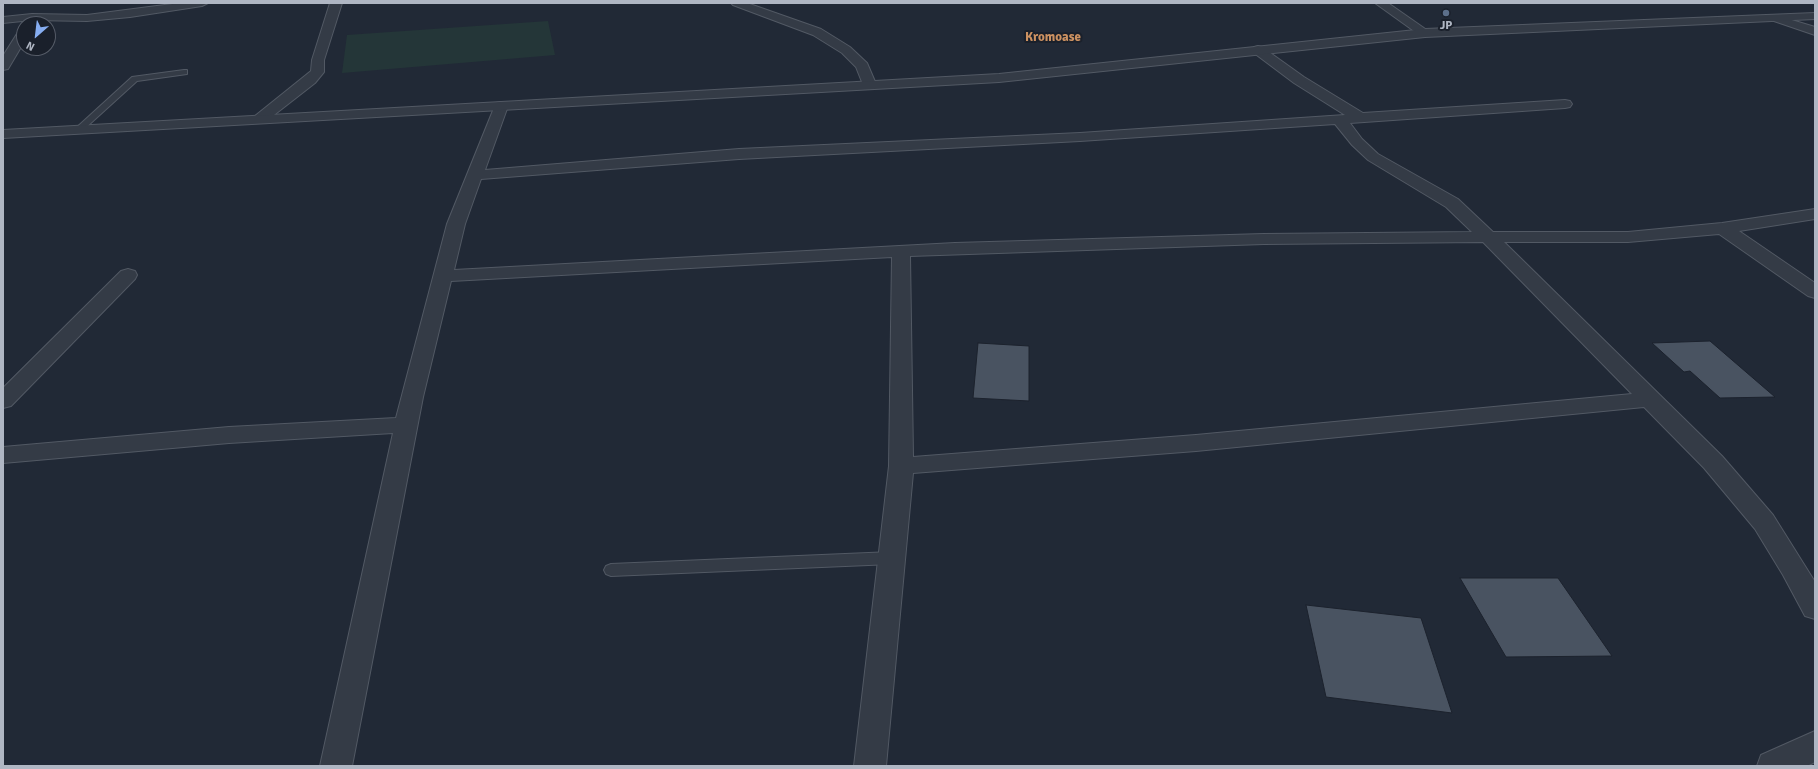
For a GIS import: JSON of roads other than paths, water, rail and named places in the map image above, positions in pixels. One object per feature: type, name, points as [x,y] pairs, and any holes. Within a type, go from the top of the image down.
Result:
[{"type":"street","points":[[31,16],[33,3]]},
{"type":"street","points":[[56,20],[130,14],[202,3]]},
{"type":"street","points":[[260,119],[310,80],[317,72],[318,60],[336,3]]},
{"type":"street","points":[[737,3],[817,32],[846,50],[862,66],[869,84]]},
{"type":"street","points":[[1381,3],[1425,33]]},
{"type":"street","points":[[3,134],[869,84],[999,78],[1425,33],[1815,16]]},
{"type":"street","points":[[1776,18],[1815,31]]},
{"type":"street","points":[[3,20],[16,20]]},
{"type":"street","points":[[3,66],[16,45]]},
{"type":"street","points":[[1258,50],[1299,80],[1358,117]]},
{"type":"street","points":[[476,175],[739,154],[1088,136],[1565,104]]},
{"type":"street","points":[[336,766],[406,425],[456,224],[476,175],[501,106]]},
{"type":"street","points":[[1339,118],[1357,142],[1373,156],[1452,203],[1488,237],[1557,308],[1651,399],[1713,462],[1764,522],[1794,569],[1815,608]]},
{"type":"street","points":[[444,276],[901,251],[1264,239],[1628,237],[1722,228],[1815,214]]},
{"type":"street","points":[[1722,228],[1745,242],[1815,292]]},
{"type":"street","points":[[870,766],[901,466],[901,251]]},
{"type":"street","points":[[3,401],[128,275]]},
{"type":"street","points":[[901,466],[1196,444],[1651,399]]},
{"type":"street","points":[[3,455],[229,435],[406,425]]},
{"type":"street","points":[[1773,766],[1815,746]]},
{"type":"lane","points":[[79,129],[135,79],[184,72]]},
{"type":"lane","points":[[611,570],[892,558]]},
{"type":"place","name":"JP","points":[[1446,13]]},
{"type":"district","name":"Kromoase","points":[[1053,38]]}]
